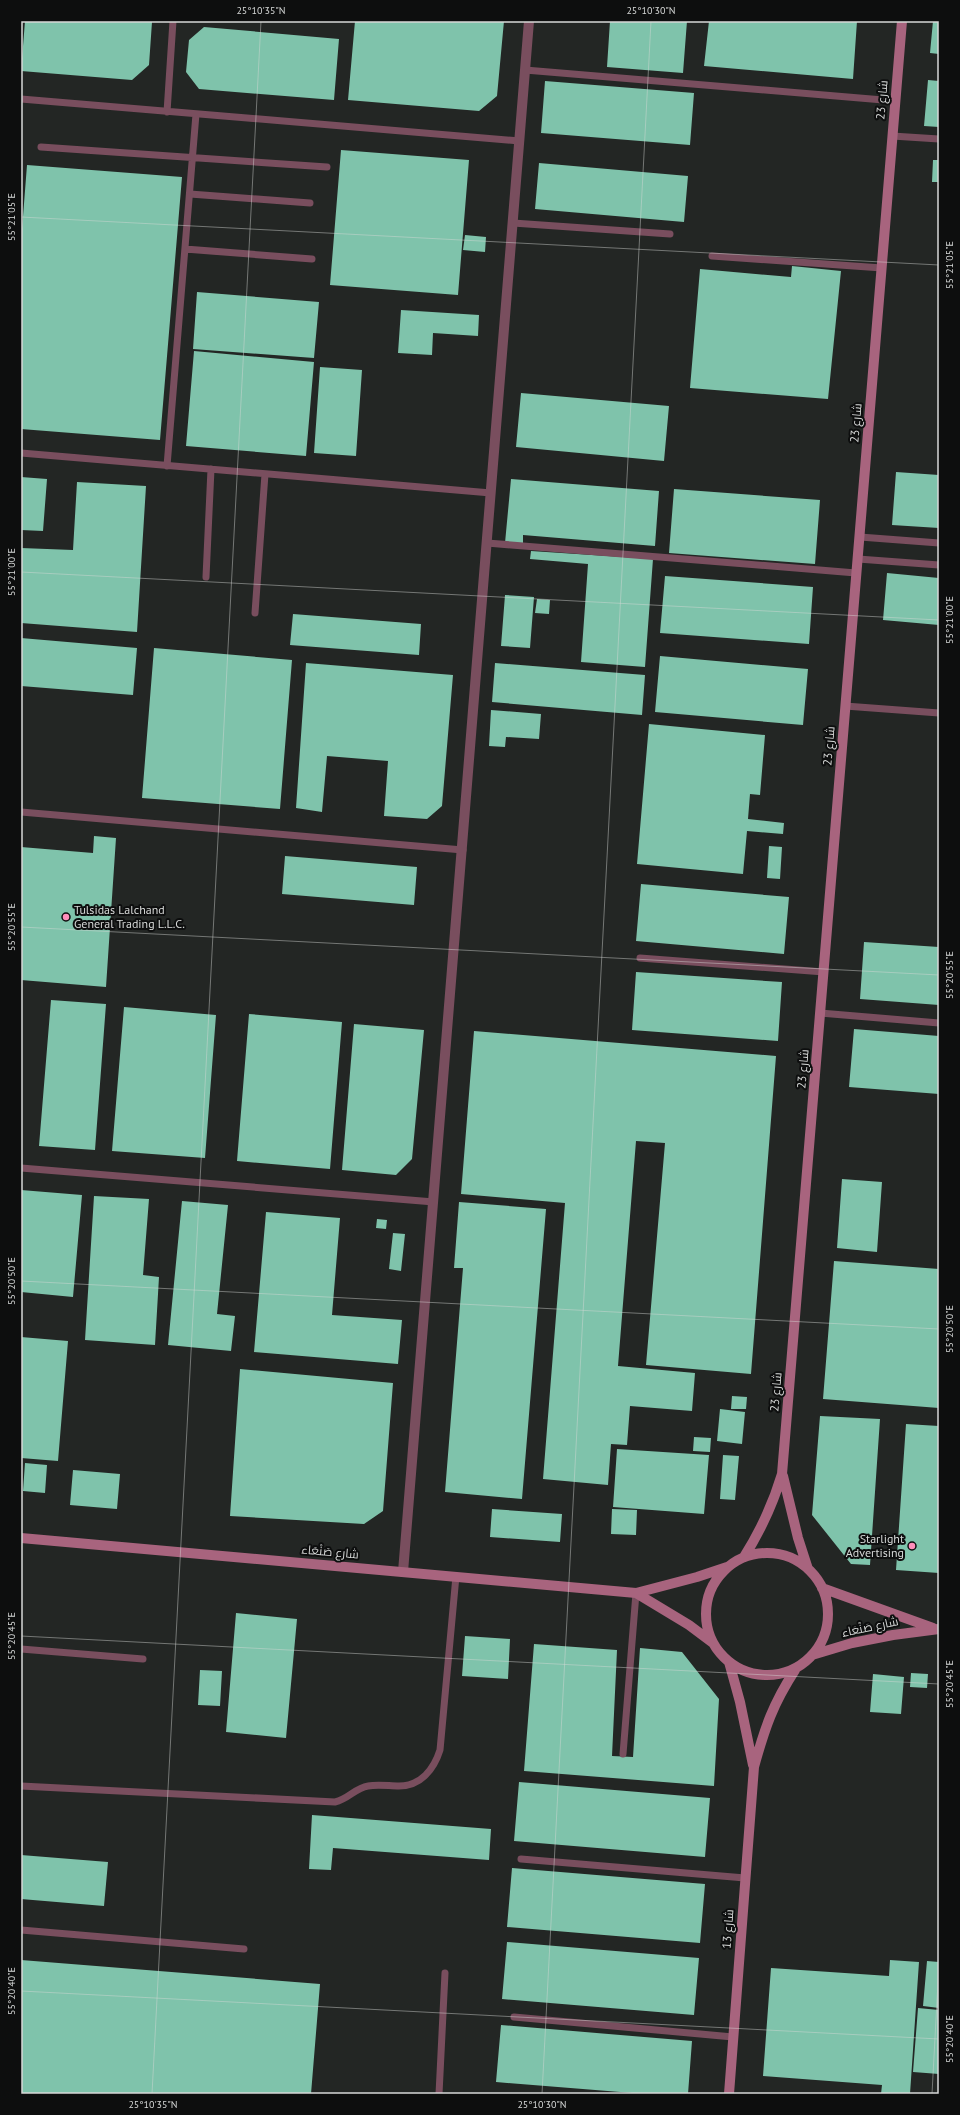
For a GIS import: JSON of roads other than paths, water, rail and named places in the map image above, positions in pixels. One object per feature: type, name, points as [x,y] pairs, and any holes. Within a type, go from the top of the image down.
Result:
[{"type":"street","points":[[403,1572],[463,850],[529,21]]},
{"type":"street","name":"شارع 23","points":[[744,1557],[773,1503],[782,1474],[902,21]]},
{"type":"street","name":"شارع 23","points":[[782,1474],[789,1506],[808,1569]]},
{"type":"street","name":"شارع صَنْعَاء","points":[[21,1538],[636,1593],[690,1580],[727,1567]]},
{"type":"street","points":[[760,1553],[778,1553],[794,1559],[808,1569],[822,1588],[828,1611],[824,1635],[812,1655],[795,1670],[778,1674],[760,1675],[744,1670],[729,1662],[714,1644],[707,1624],[707,1603],[714,1583],[727,1567],[744,1557],[760,1553]]},
{"type":"street","name":"شارع صَنْعَاء","points":[[822,1588],[937,1629]]},
{"type":"street","name":"شارع صَنْعَاء","points":[[636,1593],[689,1625],[714,1644]]},
{"type":"street","name":"شارع صَنْعَاء","points":[[812,1655],[859,1642],[937,1629]]},
{"type":"street","name":"شارع 13","points":[[729,1662],[740,1702],[754,1767]]},
{"type":"street","name":"شارع 13","points":[[729,2094],[754,1767],[766,1724],[778,1696],[795,1670]]},
{"type":"lane","points":[[167,112],[172,21]]},
{"type":"lane","points":[[525,70],[896,101]]},
{"type":"lane","points":[[21,99],[520,141]]},
{"type":"lane","points":[[166,466],[196,114]]},
{"type":"lane","points":[[892,136],[939,139]]},
{"type":"lane","points":[[42,147],[327,167]]},
{"type":"lane","points":[[190,194],[310,203]]},
{"type":"lane","points":[[513,223],[670,234]]},
{"type":"lane","points":[[185,249],[312,259]]},
{"type":"lane","points":[[712,256],[882,268]]},
{"type":"lane","points":[[21,453],[491,493]]},
{"type":"lane","points":[[206,577],[211,469]]},
{"type":"lane","points":[[255,613],[265,474]]},
{"type":"lane","points":[[860,537],[939,544]]},
{"type":"lane","points":[[487,543],[856,573]]},
{"type":"lane","points":[[858,559],[939,566]]},
{"type":"lane","points":[[845,706],[939,713]]},
{"type":"lane","points":[[21,812],[463,850]]},
{"type":"lane","points":[[640,958],[824,972]]},
{"type":"lane","points":[[820,1013],[939,1023]]},
{"type":"lane","points":[[21,1168],[434,1202]]},
{"type":"lane","points":[[21,1786],[335,1802],[343,1801],[361,1788],[368,1786],[401,1786],[415,1783],[433,1767],[440,1750],[456,1576]]},
{"type":"lane","points":[[623,1754],[636,1593]]},
{"type":"lane","points":[[21,1649],[143,1659]]},
{"type":"lane","points":[[521,1859],[745,1878]]},
{"type":"lane","points":[[21,1930],[244,1949]]},
{"type":"lane","points":[[439,2094],[444,1974]]},
{"type":"lane","points":[[514,2018],[733,2037]]},
{"type":"place","name":"Tulsidas Lalchand General Trading L.L.C.","points":[[66,917]]},
{"type":"place","name":"Starlight Advertising","points":[[912,1546]]}]
